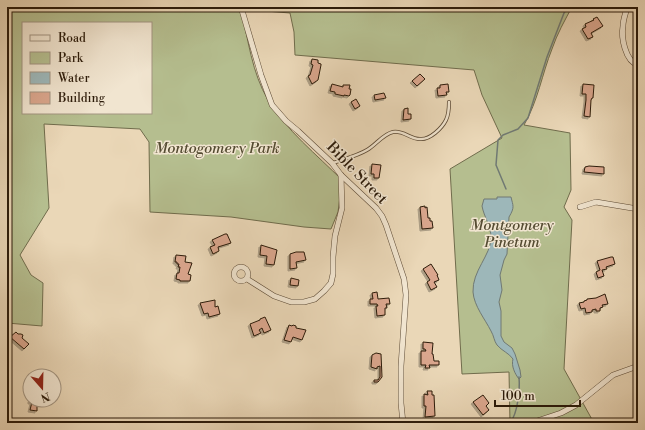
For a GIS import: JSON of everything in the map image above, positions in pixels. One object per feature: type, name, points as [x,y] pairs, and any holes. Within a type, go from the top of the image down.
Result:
[{"type":"street","name":"Bible Street","points":[[241,7],[265,89],[272,105],[286,121],[332,163],[341,174],[370,202],[382,216],[386,225],[405,284],[407,304],[401,355],[401,408],[403,423]]},
{"type":"street","points":[[627,7],[623,26],[624,42],[631,60],[638,65]]},
{"type":"street","points":[[247,279],[274,296],[290,302],[304,302],[315,299],[324,291],[331,283],[333,274],[335,236],[342,208],[341,174]]},
{"type":"street","points":[[580,206],[596,202],[638,209]]},
{"type":"street","points":[[531,423],[561,413],[576,405],[613,375],[638,366]]},
{"type":"lane","points":[[332,163],[366,151],[392,132],[399,132],[420,139],[427,138],[432,135],[446,120],[449,112],[449,102]]},
{"type":"green space","points":[[7,7],[572,7],[554,43],[533,107],[524,125],[570,133],[571,190],[564,207],[572,220],[564,369],[594,423],[510,423],[509,372],[462,374],[450,169],[502,138],[482,95],[474,70],[295,55],[294,32],[290,13],[241,9],[254,67],[268,100],[275,111],[293,132],[342,180],[338,212],[331,229],[304,227],[231,217],[150,212],[149,142],[140,129],[44,124],[49,208],[20,255],[31,275],[43,283],[42,326],[7,323]]},
{"type":"water","points":[[497,197],[511,197],[513,205],[513,209],[509,217],[507,254],[500,275],[502,290],[499,302],[501,311],[501,336],[504,342],[512,348],[515,354],[520,370],[521,377],[519,379],[514,370],[513,359],[496,343],[478,307],[473,292],[475,277],[488,251],[491,238],[490,229],[482,206],[484,199],[497,199]]},
{"type":"building","points":[[597,17],[603,26],[591,33],[593,37],[588,39],[582,29],[586,27],[585,24]]},
{"type":"building","points":[[312,59],[318,60],[318,63],[321,65],[318,80],[312,84],[308,76],[310,75],[313,65],[311,64]]},
{"type":"building","points":[[420,74],[425,79],[417,86],[412,81]]},
{"type":"building","points":[[332,84],[343,87],[343,85],[350,85],[350,95],[344,96],[330,91]]},
{"type":"building","points":[[448,84],[449,92],[446,92],[447,95],[438,96],[437,88],[440,88],[440,85]]},
{"type":"building","points":[[583,84],[594,85],[590,117],[584,116],[586,94],[582,94]]},
{"type":"building","points":[[384,93],[386,98],[375,100],[374,95]]},
{"type":"building","points":[[356,99],[360,106],[355,109],[351,102]]},
{"type":"building","points":[[408,108],[408,114],[411,114],[411,119],[403,120],[404,109]]},
{"type":"building","points":[[372,164],[381,165],[379,178],[374,178],[374,174],[371,174]]},
{"type":"building","points":[[585,167],[604,167],[604,174],[584,172]]},
{"type":"building","points":[[425,206],[425,208],[427,207],[428,218],[432,221],[433,228],[422,229],[420,207]]},
{"type":"building","points":[[227,234],[231,243],[218,247],[219,251],[213,254],[210,247],[215,245],[212,240]]},
{"type":"building","points":[[261,245],[277,250],[274,265],[266,264],[267,256],[260,255]]},
{"type":"building","points":[[304,252],[306,260],[296,262],[297,268],[290,269],[290,254]]},
{"type":"building","points":[[176,255],[186,256],[185,262],[192,263],[188,274],[191,275],[190,281],[180,281],[176,279],[180,267],[178,267],[179,264],[177,264],[177,262],[175,262]]},
{"type":"building","points":[[613,257],[615,264],[602,270],[604,276],[598,278],[596,272],[600,270],[597,261]]},
{"type":"building","points":[[431,264],[438,275],[439,280],[434,282],[437,287],[431,290],[427,282],[430,280],[423,269]]},
{"type":"building","points":[[291,278],[299,280],[298,286],[290,285]]},
{"type":"building","points":[[377,292],[378,299],[389,298],[390,304],[386,304],[387,308],[385,308],[385,315],[377,316],[377,304],[370,304],[370,299],[373,299],[372,293]]},
{"type":"building","points":[[605,294],[608,304],[602,305],[603,307],[600,308],[600,311],[596,311],[596,309],[592,310],[592,312],[586,313],[585,308],[581,309],[579,303]]},
{"type":"building","points":[[215,300],[215,307],[218,306],[220,314],[209,317],[208,313],[204,314],[200,303]]},
{"type":"building","points":[[265,317],[271,330],[264,333],[262,328],[259,330],[261,333],[254,336],[250,324]]},
{"type":"building","points":[[289,325],[306,330],[302,340],[293,337],[291,342],[284,340]]},
{"type":"building","points":[[16,332],[23,335],[22,338],[29,344],[24,349],[10,337]]},
{"type":"building","points":[[423,342],[433,343],[432,354],[434,361],[439,361],[439,365],[429,365],[430,368],[425,368],[426,365],[421,365],[421,351],[426,351],[423,349]]},
{"type":"building","points":[[376,353],[381,354],[382,377],[378,382],[374,382],[374,380],[378,380],[380,377],[380,366],[377,367],[377,369],[371,367],[372,355]]},
{"type":"building","points":[[427,391],[432,391],[432,395],[434,395],[435,416],[425,417],[426,406],[424,406],[424,394],[428,395]]},
{"type":"building","points":[[483,395],[489,403],[486,406],[489,410],[483,415],[473,402]]},
{"type":"building","points":[[30,408],[37,408],[37,411],[30,410]]},
{"type":"waterway","points":[[506,189],[496,165],[498,140],[503,135],[518,129],[528,118],[547,57],[564,13],[568,7]]},
{"type":"waterway","points":[[510,423],[517,407],[519,377]]},
{"type":"park label","name":"Montogomery Park","points":[[217,148]]},
{"type":"park label","name":"Montgomery Pinetum","points":[[512,234]]}]
